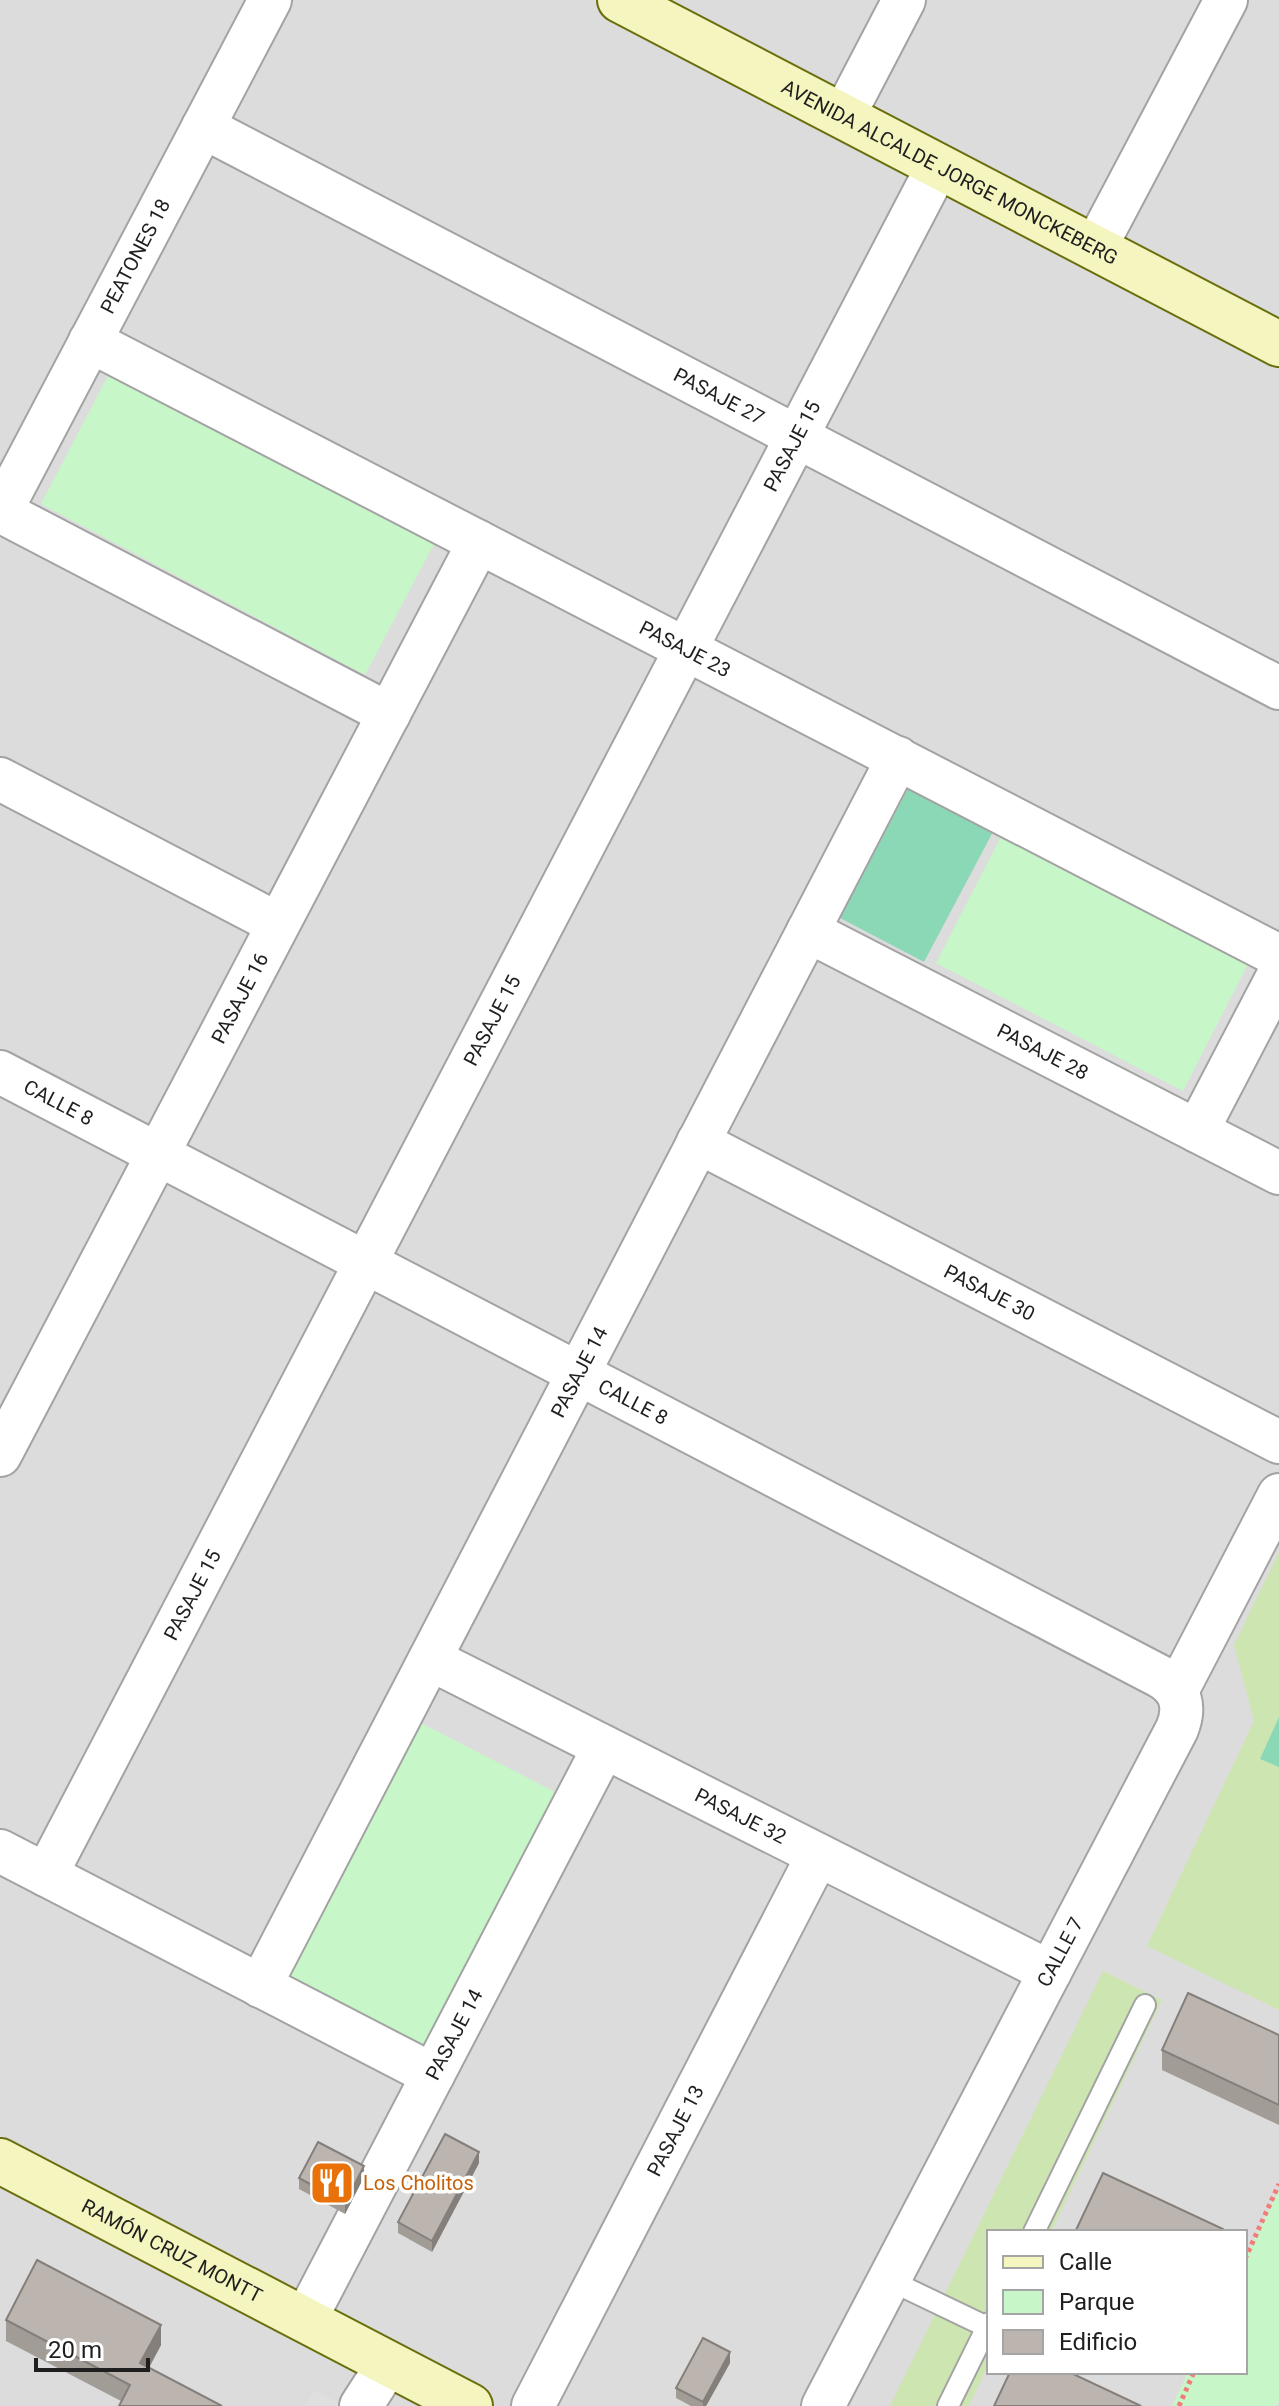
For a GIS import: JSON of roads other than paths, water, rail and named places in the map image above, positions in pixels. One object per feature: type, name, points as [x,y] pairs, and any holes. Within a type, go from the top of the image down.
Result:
[{"type":"main road","name":"AVENIDA ALCALDE JORGE MONCKEBERG","points":[[620,0],[1279,344]]},
{"type":"main road","name":"RAMÓN CRUZ MONTT","points":[[0,2161],[305,2320],[371,2394],[470,2406]]},
{"type":"street","name":"PEATONES 18","points":[[0,511],[270,0]]},
{"type":"street","points":[[843,117],[904,0]]},
{"type":"street","points":[[1095,248],[1226,0]]},
{"type":"street","name":"PASAJE 27","points":[[203,127],[1279,688]]},
{"type":"street","name":"PASAJE 15","points":[[46,1875],[938,166]]},
{"type":"street","name":"PASAJE 23","points":[[90,341],[1279,956]]},
{"type":"street","points":[[0,511],[389,714]]},
{"type":"street","name":"PASAJE 16","points":[[0,1455],[479,542]]},
{"type":"street","name":"PASAJE 14","points":[[260,1986],[898,758]]},
{"type":"street","points":[[0,779],[278,924]]},
{"type":"street","name":"PASAJE 28","points":[[808,931],[1279,1173]]},
{"type":"street","points":[[1197,1131],[1279,974]]},
{"type":"street","name":"CALLE 8","points":[[0,1072],[1161,1677],[1177,1691]]},
{"type":"street","name":"PASAJE 30","points":[[698,1142],[1279,1442]]},
{"type":"street","name":"CALLE 7","points":[[823,2406],[1177,1729],[1182,1710],[1177,1691],[1279,1495]]},
{"type":"street","name":"PASAJE 32","points":[[430,1659],[1050,1972]]},
{"type":"street","name":"PASAJE 14","points":[[305,2320],[604,1747]]},
{"type":"street","points":[[0,1851],[433,2075]]},
{"type":"street","name":"PASAJE 13","points":[[533,2406],[818,1855]]},
{"type":"lane","points":[[1035,2230],[1145,2005]]},
{"type":"lane","points":[[889,2280],[987,2325]]},
{"type":"lane","points":[[948,2406],[987,2327]]},
{"type":"place","name":"Los Cholitos","points":[[332,2183]]}]
